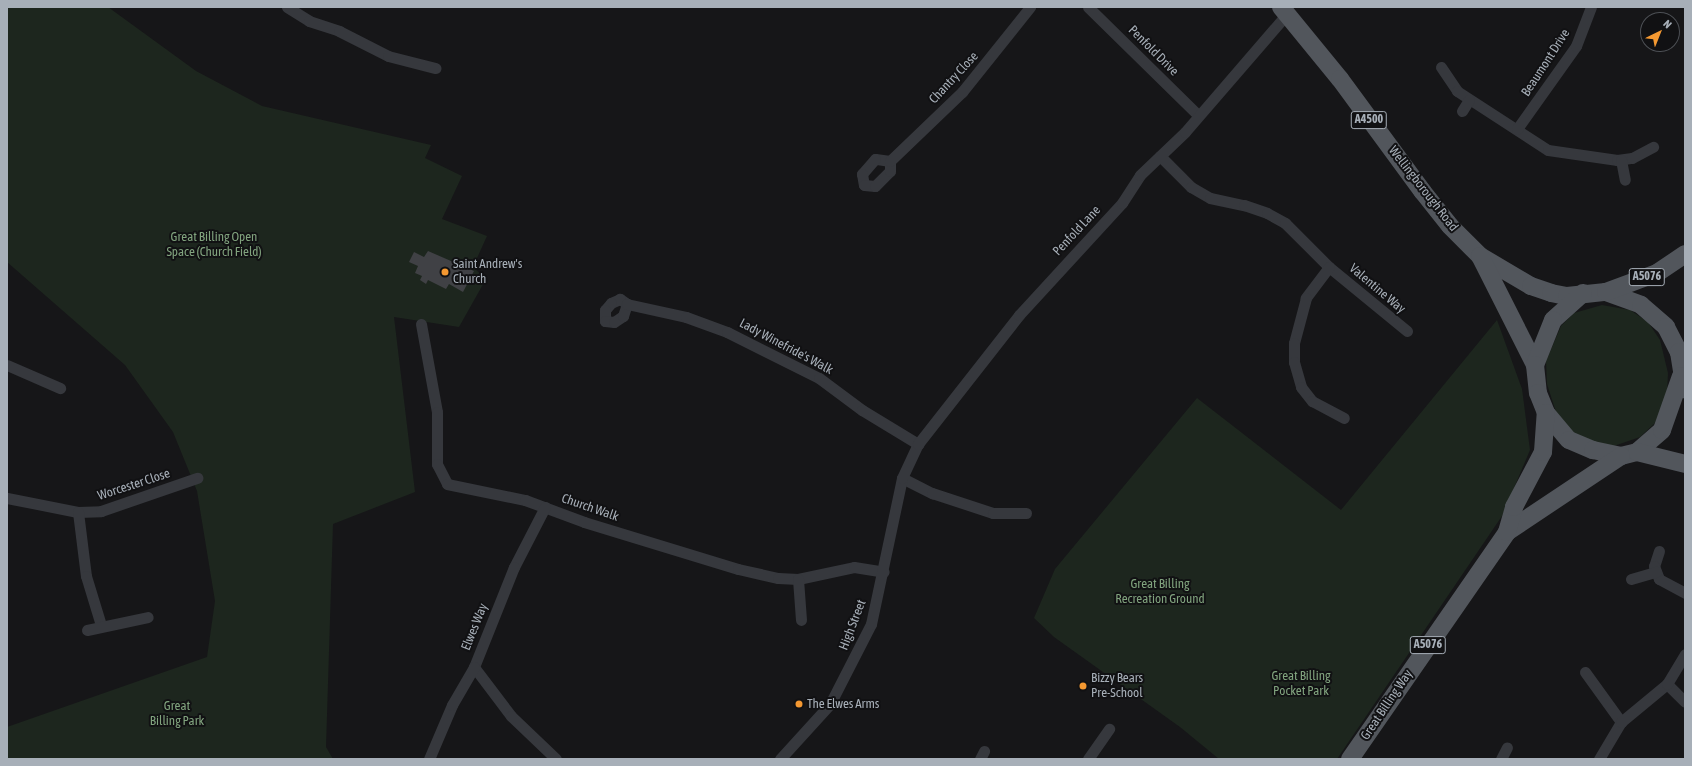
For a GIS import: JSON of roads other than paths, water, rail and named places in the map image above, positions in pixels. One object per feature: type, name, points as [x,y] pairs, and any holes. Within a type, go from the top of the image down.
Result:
[{"type":"main road","name":"Wellingborough Road","points":[[1284,11],[1340,79],[1423,192],[1450,226],[1480,256],[1531,286],[1567,296],[1584,293],[1606,292]]},
{"type":"main road","name":"A5076","points":[[1606,292],[1657,273],[1685,254]]},
{"type":"main road","name":"Wellingborough Road","points":[[1480,256],[1535,365]]},
{"type":"main road","points":[[1606,292],[1641,305],[1655,315],[1666,327],[1679,352],[1683,383]]},
{"type":"main road","points":[[1584,293],[1553,320],[1535,365],[1538,392],[1546,413],[1569,440],[1593,450],[1629,454],[1685,464]]},
{"type":"main road","points":[[1679,352],[1685,336]]},
{"type":"main road","name":"Great Billing Way","points":[[1507,532],[1629,454],[1662,430],[1683,383]]},
{"type":"main road","name":"Great Billing Way","points":[[1350,759],[1507,532],[1514,507],[1543,452],[1546,413]]},
{"type":"street","points":[[287,7],[309,21],[339,31],[388,56],[435,68]]},
{"type":"street","name":"Chantry Close","points":[[890,161],[962,92],[1030,7]]},
{"type":"street","name":"Penfold Drive","points":[[1088,7],[1198,115]]},
{"type":"street","name":"Beaumont Drive","points":[[1517,130],[1576,46],[1591,7]]},
{"type":"street","name":"Penfold Lane","points":[[902,478],[918,444],[1019,315],[1122,203],[1140,175],[1198,115],[1284,11]]},
{"type":"street","points":[[1441,67],[1457,91],[1469,100],[1517,130],[1532,142],[1561,154],[1621,160],[1653,147]]},
{"type":"street","points":[[1462,111],[1469,100]]},
{"type":"street","name":"Valentine Way","points":[[1160,156],[1190,187],[1210,198],[1244,205],[1268,213],[1285,223],[1329,267],[1407,331]]},
{"type":"street","points":[[1621,160],[1625,180]]},
{"type":"street","name":"Valentine Way","points":[[1329,267],[1306,298],[1294,343],[1294,362],[1301,387],[1312,401],[1344,418]]},
{"type":"street","name":"Lady Winefride's Walk","points":[[627,304],[686,317],[778,356],[819,378],[862,410],[918,444]]},
{"type":"street","name":"Church Walk","points":[[420,324],[437,412],[437,464],[447,484],[545,507],[738,569],[778,578],[798,579],[854,567],[884,572]]},
{"type":"street","points":[[7,365],[60,388]]},
{"type":"street","name":"Worcester Close","points":[[7,498],[78,512],[101,511],[129,504],[197,478]]},
{"type":"street","points":[[902,478],[932,493],[993,513],[1026,513]]},
{"type":"street","name":"High Street","points":[[780,759],[830,704],[844,682],[871,624],[884,572],[902,478]]},
{"type":"street","name":"Elwes Way","points":[[545,507],[514,567],[474,667],[526,732],[556,759]]},
{"type":"street","points":[[78,512],[86,576],[101,625]]},
{"type":"street","points":[[1659,551],[1654,566],[1659,579],[1685,593]]},
{"type":"street","points":[[1631,579],[1656,572]]},
{"type":"street","points":[[798,579],[801,620]]},
{"type":"street","points":[[87,630],[101,625],[148,617]]},
{"type":"street","points":[[1599,759],[1621,722],[1667,684],[1685,654]]},
{"type":"street","points":[[428,759],[452,705],[474,667]]},
{"type":"street","points":[[1584,672],[1621,722]]},
{"type":"street","points":[[1667,684],[1685,702]]},
{"type":"street","points":[[1088,759],[1108,729]]},
{"type":"street","points":[[1501,759],[1507,747]]},
{"type":"place","name":"Saint Andrew's Church","points":[[445,272]]},
{"type":"place","name":"Bizzy Bears Pre-School","points":[[1083,686]]},
{"type":"place","name":"The Elwes Arms","points":[[799,704]]},
{"type":"park label","name":"Great Billing Open Space (Church Field)","points":[[214,246]]},
{"type":"park label","name":"Great Billing Recreation Ground","points":[[1160,592]]},
{"type":"park label","name":"Great Billing Pocket Park","points":[[1301,684]]},
{"type":"park label","name":"Great Billing Park","points":[[177,714]]}]
